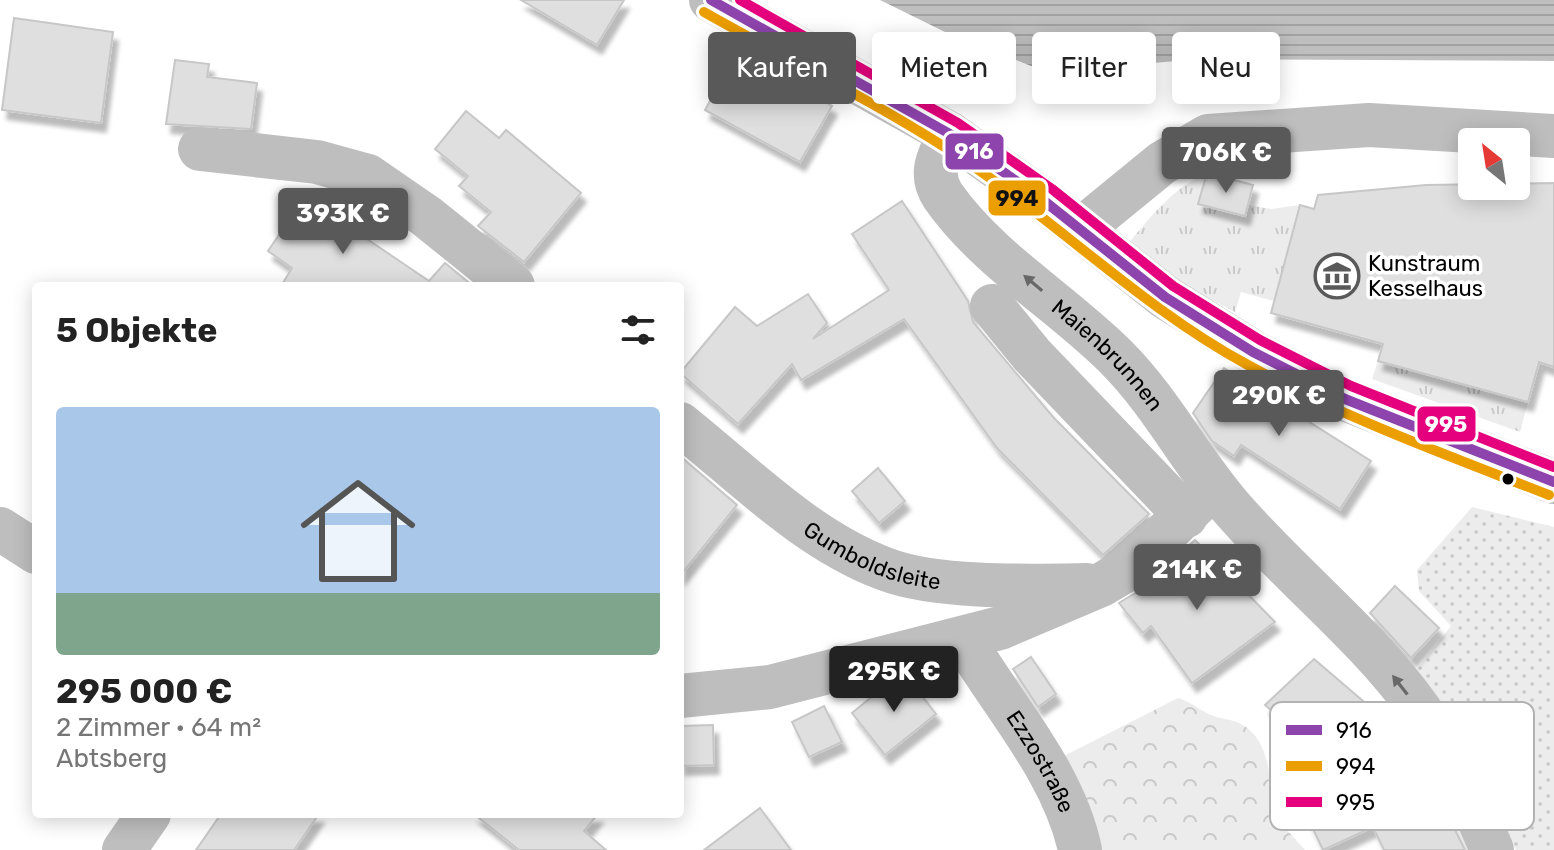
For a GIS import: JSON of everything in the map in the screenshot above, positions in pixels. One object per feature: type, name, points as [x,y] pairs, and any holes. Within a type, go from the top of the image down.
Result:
[{"type":"street","points":[[711,0],[950,134],[1165,297],[1253,352],[1345,399],[1554,482]]},
{"type":"street","points":[[1080,230],[1162,163],[1208,136],[1369,125],[1554,136]]},
{"type":"street","name":"Maienbrunnen","points":[[950,134],[937,160],[934,178],[942,194],[969,226],[1094,335],[1136,377],[1200,501]]},
{"type":"street","points":[[200,149],[317,162],[368,176],[426,216],[508,282]]},
{"type":"street","name":"Maienbrunnen","points":[[992,306],[1116,445],[1200,501],[1304,587],[1355,635],[1413,702]]},
{"type":"street","name":"Gumboldsleite","points":[[684,427],[825,539],[886,570],[936,580],[1101,585]]},
{"type":"street","points":[[684,696],[770,687],[964,640],[1101,585],[1128,569],[1200,501]]},
{"type":"street","points":[[0,529],[32,549]]},
{"type":"street","name":"Ezzostraße","points":[[964,640],[1056,785],[1074,819],[1080,850]]},
{"type":"street","points":[[124,850],[146,818]]},
{"type":"street","name":"Maienbrunnen","points":[[1483,830],[1492,850]]},
{"type":"green space","points":[[1207,173],[1199,204],[1244,216],[1247,205],[1271,209],[1300,205],[1274,301],[1241,292],[1235,312],[1190,289],[1129,243],[1173,194]]},
{"type":"green space","points":[[1378,361],[1528,402],[1520,432],[1372,379]]},
{"type":"green space","points":[[1472,507],[1554,527],[1554,850],[1516,850],[1505,830],[1534,830],[1534,702],[1432,702],[1415,672],[1451,626],[1419,591],[1417,570]]},
{"type":"green space","points":[[1178,698],[1211,715],[1237,722],[1251,731],[1267,762],[1270,830],[1287,830],[1305,850],[1091,850],[1060,758]]},
{"type":"shaded area","points":[[880,0],[1554,0],[1554,61],[1280,59],[1280,32],[1172,32],[1172,61],[1156,63],[1156,32],[1032,32],[1031,66],[1016,60],[1016,32],[945,32]]},
{"type":"building","points":[[521,0],[624,0],[597,45]]},
{"type":"building","points":[[14,18],[113,32],[101,123],[2,110]]},
{"type":"building","points":[[175,60],[209,64],[207,77],[257,83],[251,129],[166,124]]},
{"type":"building","points":[[708,104],[832,106],[800,162],[705,110]]},
{"type":"building","points":[[466,111],[499,138],[506,130],[581,193],[524,262],[478,226],[491,212],[459,186],[468,176],[435,149]]},
{"type":"building","points":[[1207,173],[1253,185],[1245,216],[1198,204]]},
{"type":"building","points":[[1530,183],[1554,183],[1554,367],[1539,362],[1528,402],[1378,361],[1383,344],[1271,313],[1300,205],[1314,209],[1318,195],[1458,184],[1458,200],[1530,200]]},
{"type":"building","points":[[305,197],[429,281],[445,263],[468,282],[283,282],[292,268],[268,251]]},
{"type":"building","points":[[902,201],[968,301],[973,322],[1054,418],[1149,514],[1103,555],[997,448],[904,319],[801,380],[792,364],[738,424],[684,377],[684,368],[735,307],[757,326],[808,294],[827,323],[813,339],[889,290],[852,234]]},
{"type":"building","points":[[1224,368],[1371,461],[1340,509],[1241,445],[1234,456],[1212,441],[1193,413]]},
{"type":"building","points":[[684,459],[737,505],[684,571]]},
{"type":"building","points":[[878,468],[905,501],[879,523],[852,491]]},
{"type":"building","points":[[1195,540],[1275,622],[1192,683],[1151,626],[1143,633],[1119,603],[1145,587]]},
{"type":"building","points":[[1395,586],[1439,628],[1411,658],[1370,613]]},
{"type":"building","points":[[1031,657],[1056,694],[1038,707],[1013,669]]},
{"type":"building","points":[[1314,659],[1364,702],[1270,702],[1270,709],[1265,705]]},
{"type":"building","points":[[908,678],[936,714],[885,755],[852,713],[890,682]]},
{"type":"building","points":[[824,706],[842,742],[809,757],[792,722]]},
{"type":"building","points":[[713,725],[714,765],[684,766],[684,726]]},
{"type":"building","points":[[760,808],[791,850],[704,850]]},
{"type":"building","points":[[218,818],[316,818],[294,850],[196,850]]},
{"type":"building","points":[[479,818],[595,818],[584,831],[606,850],[519,850]]},
{"type":"building","points":[[1313,830],[1366,830],[1323,850]]},
{"type":"building","points":[[1374,830],[1455,830],[1465,850],[1384,850]]},
{"type":"transit line","name":"916","points":[[711,0],[950,134],[1043,200],[1165,297],[1253,352],[1345,399],[1554,482]]},
{"type":"transit line","name":"995","points":[[740,0],[958,123],[1052,189],[1173,286],[1260,340],[1351,386],[1554,467]]},
{"type":"transit line","name":"994","points":[[704,12],[943,146],[1020,200],[1168,315],[1248,365],[1359,419],[1549,495]]},
{"type":"place","name":"Kunstraum Kesselhaus","points":[[1337,276]]}]
